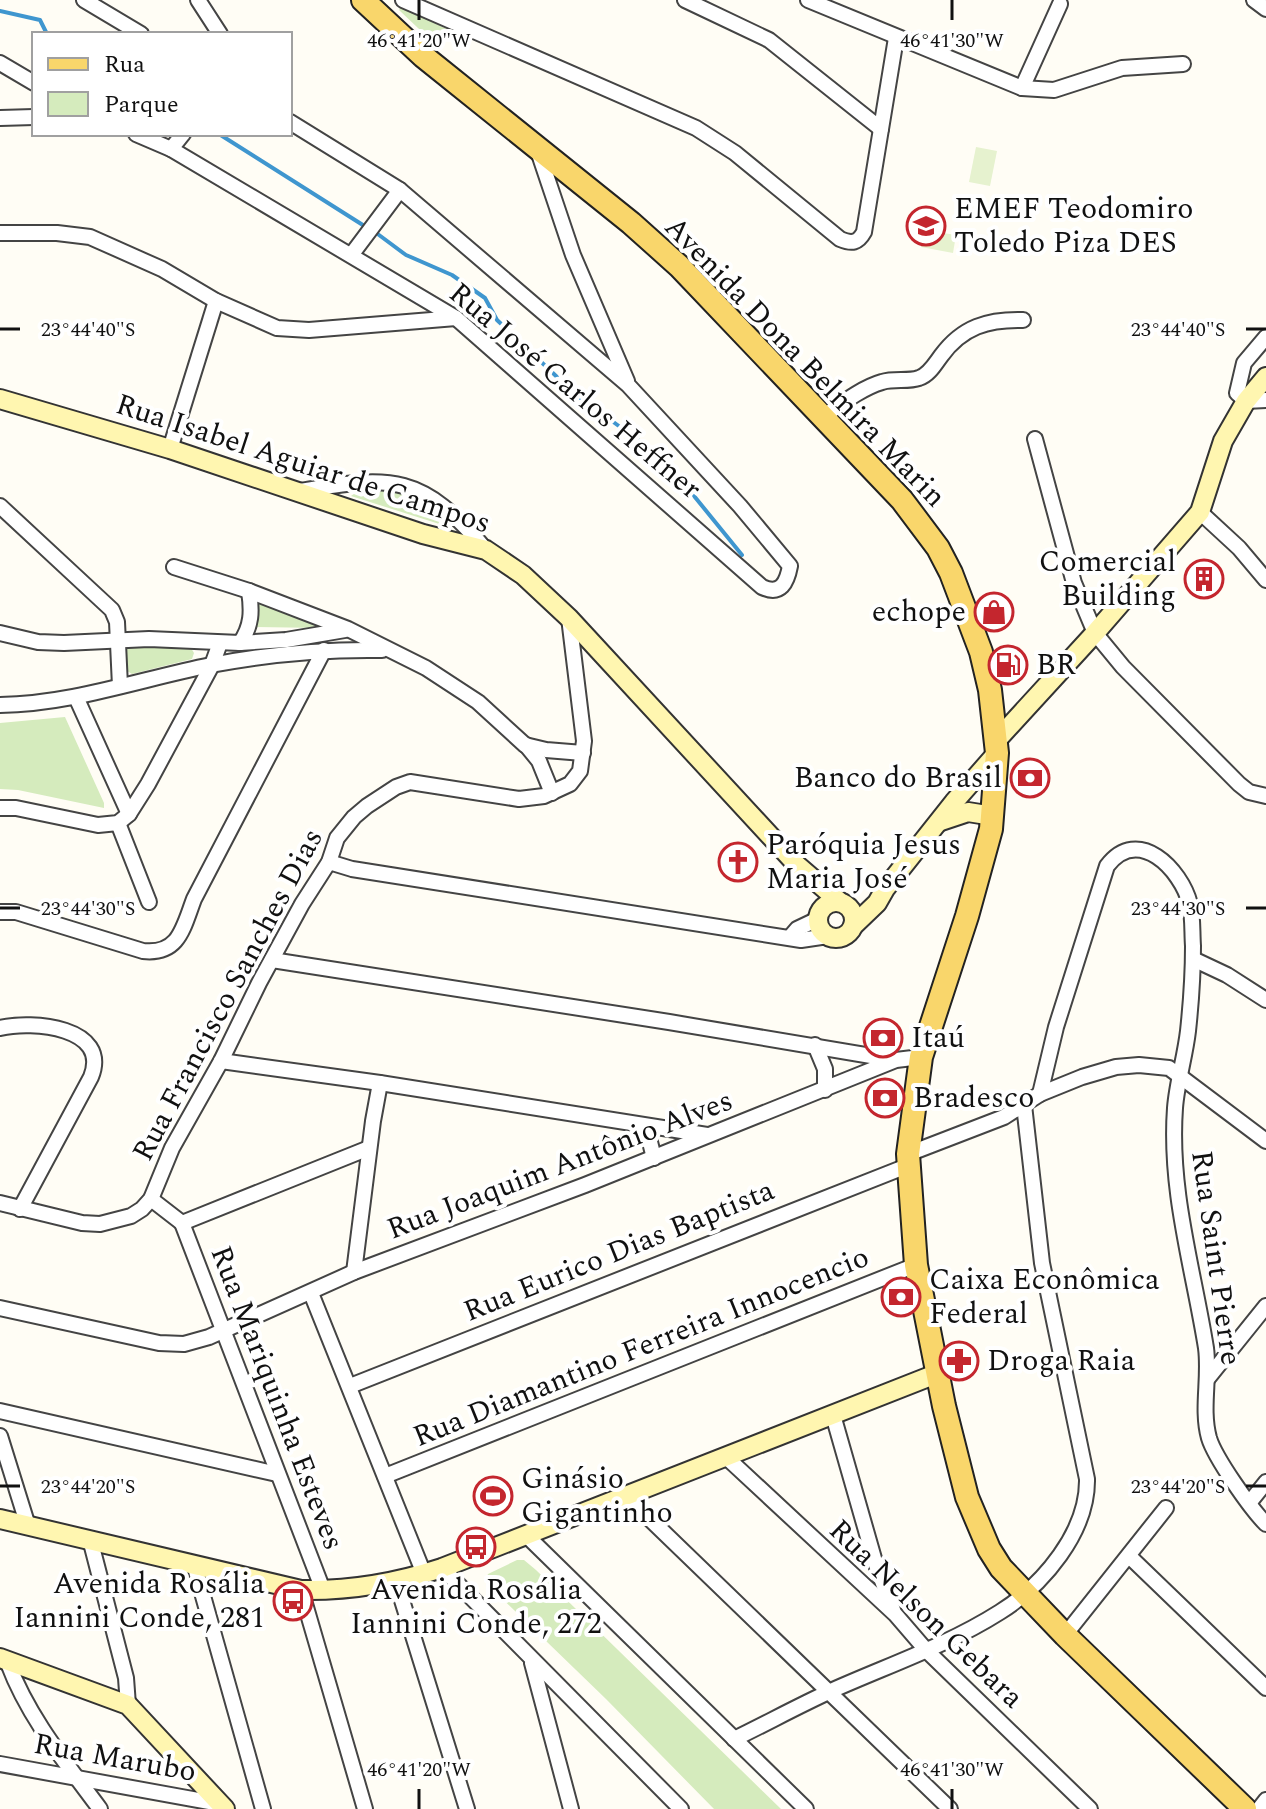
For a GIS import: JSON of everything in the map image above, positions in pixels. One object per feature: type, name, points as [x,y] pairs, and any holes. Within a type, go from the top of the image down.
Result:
[{"type":"main road","name":"Avenida Dona Belmira Marin","points":[[363,0],[423,56],[631,223],[679,266],[902,500],[938,548],[964,604],[981,652],[990,690],[997,747],[993,816],[976,885],[921,1057],[908,1160],[916,1265],[936,1374],[961,1476],[977,1524],[1001,1568],[1065,1635],[1245,1809]]},
{"type":"street","points":[[84,0],[138,32]]},
{"type":"street","points":[[198,0],[219,32]]},
{"type":"street","points":[[403,0],[696,128],[735,153],[847,242],[858,241],[864,232],[896,38]]},
{"type":"street","points":[[685,0],[714,5],[769,40],[881,129]]},
{"type":"street","points":[[808,0],[1022,88],[1054,90],[1122,68],[1183,64]]},
{"type":"street","points":[[1254,0],[1266,9]]},
{"type":"street","points":[[1022,88],[1060,1]]},
{"type":"street","points":[[0,63],[32,82]]},
{"type":"street","points":[[0,118],[32,117]]},
{"type":"street","points":[[292,123],[400,190],[628,385]]},
{"type":"street","name":"Rua José Carlos Heffner","points":[[141,136],[171,149],[456,318],[762,587],[771,591],[783,587],[790,566],[740,506],[628,385]]},
{"type":"street","points":[[171,149],[181,136]]},
{"type":"street","points":[[538,149],[573,255],[628,385]]},
{"type":"street","points":[[352,254],[400,190]]},
{"type":"street","points":[[0,233],[57,233],[90,237],[162,269],[216,301],[262,323],[292,330],[456,318]]},
{"type":"street","points":[[170,449],[216,301]]},
{"type":"street","points":[[823,417],[882,382],[920,378],[966,330],[1004,319],[1023,320]]},
{"type":"street","points":[[1266,337],[1251,353],[1240,372],[1237,393],[1246,401],[1266,400]]},
{"type":"street","points":[[329,862],[352,869],[508,895],[791,936],[801,940],[846,935],[877,903],[997,747],[1200,512],[1223,441],[1246,401],[1266,377]]},
{"type":"street","name":"Rua Isabel Aguiar de Campos","points":[[0,399],[170,449],[423,534],[486,550],[523,575],[569,618],[797,865],[845,905]]},
{"type":"street","points":[[1035,439],[1074,583],[1095,633],[1123,667],[1239,784],[1249,792],[1266,796]]},
{"type":"street","points":[[300,491],[366,481],[388,481],[412,487],[453,514],[486,550]]},
{"type":"street","points":[[0,506],[112,610],[117,622],[120,686]]},
{"type":"street","points":[[1200,512],[1239,548],[1266,580]]},
{"type":"street","points":[[174,567],[249,591],[348,629],[426,668],[498,718],[539,761],[552,793],[563,789],[576,778],[583,753],[583,728],[569,618]]},
{"type":"street","points":[[240,643],[250,625],[249,591]]},
{"type":"street","points":[[0,633],[38,642],[149,639],[240,643],[286,640],[348,629]]},
{"type":"street","points":[[0,808],[16,808],[98,825],[123,819],[148,784],[212,665],[220,643]]},
{"type":"street","points":[[0,705],[76,697],[212,665],[324,650],[387,651]]},
{"type":"street","points":[[0,912],[16,912],[143,951],[161,951],[173,945],[324,650]]},
{"type":"street","points":[[76,697],[123,819],[149,902]]},
{"type":"street","points":[[525,745],[557,752],[583,753]]},
{"type":"street","name":"Rua Francisco Sanches Dias","points":[[0,1203],[82,1223],[100,1224],[131,1216],[151,1199],[172,1148],[302,904],[329,862],[337,838],[354,817],[410,782],[519,799],[552,793]]},
{"type":"street","points":[[938,823],[968,812],[993,816]]},
{"type":"street","name":"Rua Saint Pierre","points":[[1040,1094],[1056,1027],[1110,862],[1123,854],[1144,851],[1157,856],[1169,865],[1189,903],[1193,959],[1188,1030],[1174,1133],[1177,1194],[1206,1349],[1209,1437],[1219,1458],[1266,1524]]},
{"type":"street","name":"Rua Isabel Aguiar de Campos","points":[[797,865],[820,914]]},
{"type":"street","points":[[791,936],[830,903],[845,905],[885,889]]},
{"type":"street","points":[[845,905],[854,919],[853,926]]},
{"type":"street","points":[[820,914],[821,929],[828,936]]},
{"type":"street","points":[[1193,959],[1227,975],[1266,1000]]},
{"type":"street","points":[[272,960],[896,1060]]},
{"type":"street","points":[[1,1029],[20,1024],[52,1027],[84,1040],[90,1045],[95,1060],[91,1077],[20,1209]]},
{"type":"street","points":[[815,1045],[825,1069],[825,1090]]},
{"type":"street","name":"Rua Joaquim Antônio Alves","points":[[0,1308],[159,1343],[184,1344],[222,1332],[354,1272],[654,1158],[896,1060],[921,1057]]},
{"type":"street","points":[[221,1061],[710,1136]]},
{"type":"street","name":"Rua Eurico Dias Baptista","points":[[350,1386],[908,1160],[1004,1117],[1040,1094],[1116,1067],[1163,1066],[1180,1075]]},
{"type":"street","points":[[1180,1075],[1266,1141]]},
{"type":"street","points":[[354,1272],[380,1083]]},
{"type":"street","points":[[734,1739],[829,1691],[926,1650],[1000,1612],[1025,1593],[1072,1537],[1087,1488],[1083,1450],[1042,1263],[1024,1105]]},
{"type":"street","points":[[646,1126],[654,1158]]},
{"type":"street","points":[[151,1199],[182,1223],[369,1148]]},
{"type":"street","name":"Rua Mariquinha Esteves","points":[[182,1223],[323,1590]]},
{"type":"street","name":"Rua Diamantino Ferreira Innocencio","points":[[385,1476],[916,1265]]},
{"type":"street","points":[[311,1293],[424,1574]]},
{"type":"street","points":[[1208,1378],[1266,1306]]},
{"type":"street","points":[[0,1519],[301,1590],[396,1581],[442,1568],[936,1374]]},
{"type":"street","points":[[0,1411],[277,1474]]},
{"type":"street","points":[[833,1415],[875,1562],[895,1614]]},
{"type":"street","points":[[0,1436],[28,1526]]},
{"type":"street","name":"Rua Nelson Gebara","points":[[725,1456],[895,1614],[926,1650],[1090,1809]]},
{"type":"street","points":[[1250,1502],[1266,1482]]},
{"type":"street","points":[[625,1495],[950,1809]]},
{"type":"street","points":[[1065,1635],[1166,1508]]},
{"type":"street","points":[[525,1534],[806,1809]]},
{"type":"street","points":[[90,1539],[126,1678],[128,1705]]},
{"type":"street","points":[[1129,1556],[1266,1688]]},
{"type":"street","points":[[856,1580],[875,1562]]},
{"type":"street","points":[[194,1564],[263,1809]]},
{"type":"street","points":[[442,1568],[679,1808]]},
{"type":"street","points":[[396,1581],[467,1809]]},
{"type":"street","points":[[301,1590],[365,1809]]},
{"type":"street","points":[[531,1659],[567,1808]]},
{"type":"street","points":[[4,1660],[128,1705],[222,1806]]},
{"type":"street","points":[[4,1660],[25,1700],[74,1777],[100,1809]]},
{"type":"street","name":"Rua Marubo","points":[[0,1764],[222,1806]]},
{"type":"street","points":[[1259,1809],[1266,1800]]},
{"type":"green space","points":[[401,7],[451,31],[442,33],[437,46],[399,10]]},
{"type":"green space","points":[[976,147],[997,151],[990,186],[969,182]]},
{"type":"green space","points":[[924,230],[956,235],[953,253],[921,247]]},
{"type":"green space","points":[[383,474],[452,528],[351,496]]},
{"type":"green space","points":[[262,596],[325,625],[322,628],[256,627],[254,611]]},
{"type":"green space","points":[[126,644],[191,648],[194,653],[192,659],[132,674],[124,669],[120,658]]},
{"type":"green space","points":[[65,717],[104,808],[0,789],[0,723]]},
{"type":"green space","points":[[517,1560],[524,1560],[536,1570],[781,1809],[714,1809],[485,1581],[488,1574]]},
{"type":"waterway","points":[[0,11],[40,20],[46,32]]},
{"type":"waterway","points":[[222,136],[366,227]]},
{"type":"waterway","points":[[375,232],[406,255],[452,275],[485,298],[497,320],[575,394],[664,459],[742,555]]},
{"type":"place","name":"EMEF Teodomiro Toledo Piza DES","points":[[926,226]]},
{"type":"place","name":"Comercial Building","points":[[1204,579]]},
{"type":"place","name":"echope","points":[[994,612]]},
{"type":"place","name":"BR","points":[[1008,665]]},
{"type":"place","name":"Banco do Brasil","points":[[1030,778]]},
{"type":"place","name":"Paróquia Jesus Maria José","points":[[738,862]]},
{"type":"place","name":"Itaú","points":[[883,1038]]},
{"type":"place","name":"Bradesco","points":[[885,1098]]},
{"type":"place","name":"Caixa Econômica Federal","points":[[901,1297]]},
{"type":"place","name":"Droga Raia","points":[[959,1361]]},
{"type":"place","name":"Ginásio Gigantinho","points":[[493,1496]]},
{"type":"place","name":"Avenida Rosália Iannini Conde, 272","points":[[476,1547]]},
{"type":"place","name":"Avenida Rosália Iannini Conde, 281","points":[[293,1601]]}]
